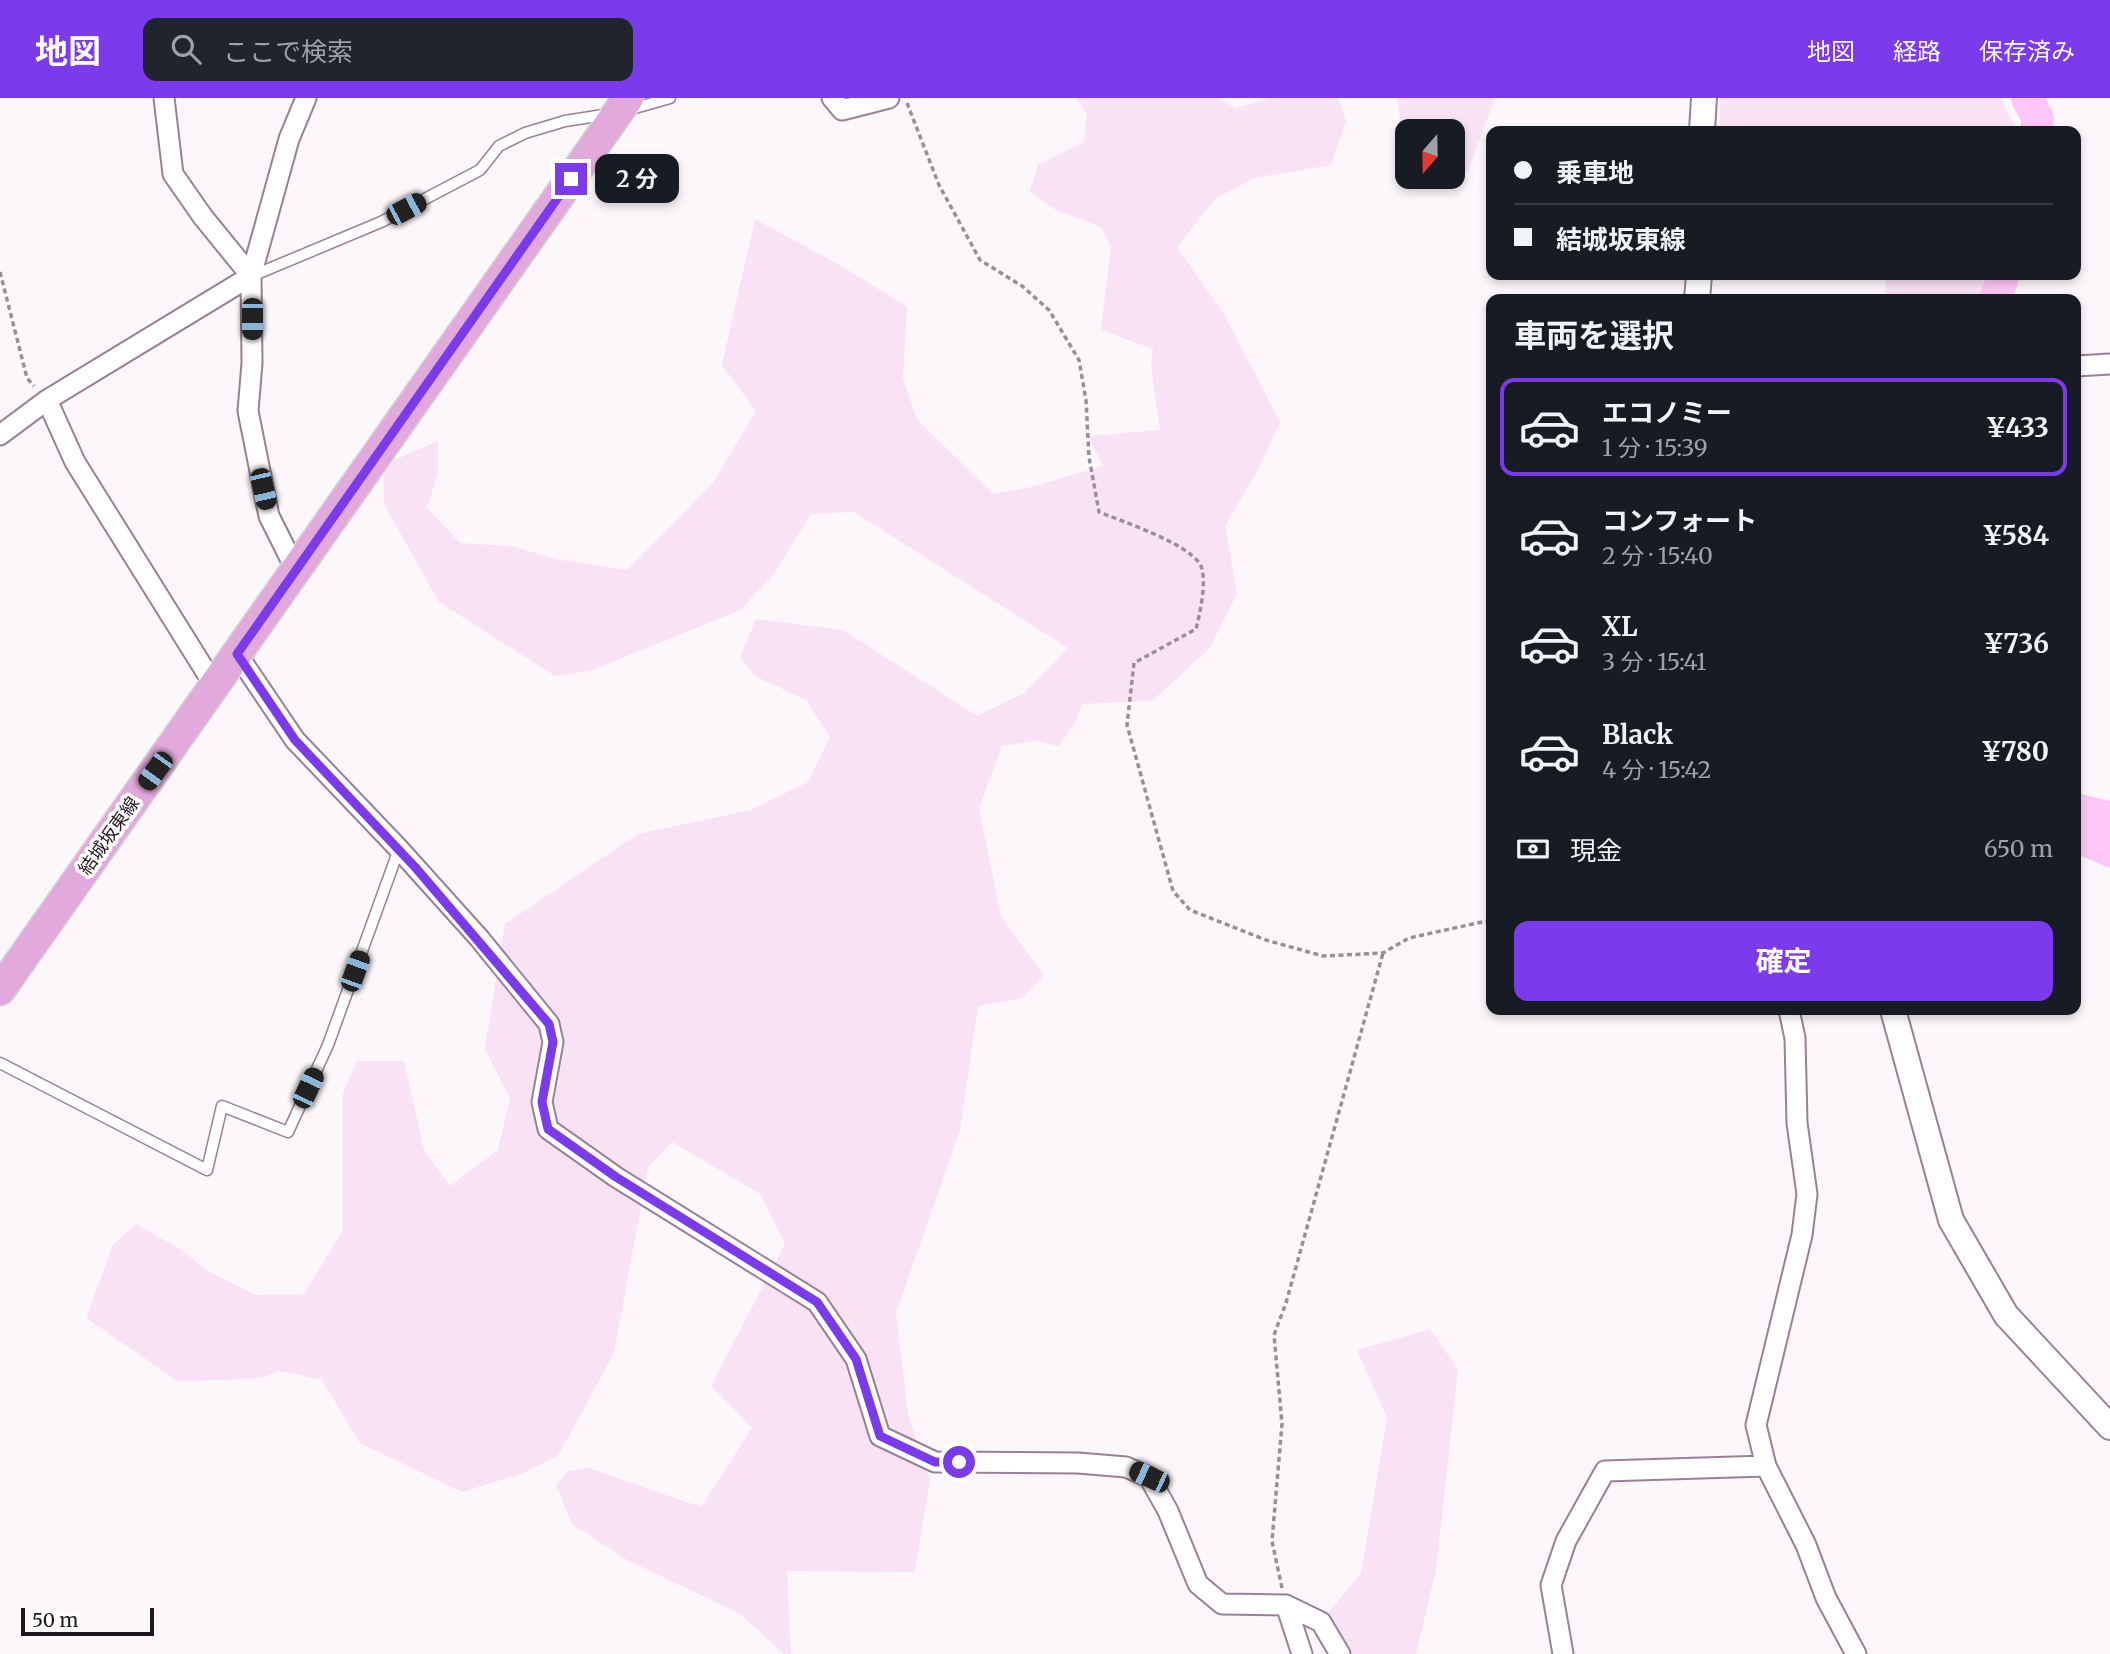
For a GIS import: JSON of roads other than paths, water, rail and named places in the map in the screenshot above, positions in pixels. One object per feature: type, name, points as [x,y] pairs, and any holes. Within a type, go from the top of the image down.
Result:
[{"type":"main road","name":"結城坂東線","points":[[0,990],[623,105]]},
{"type":"street","points":[[164,98],[173,174],[203,217],[251,276]]},
{"type":"street","points":[[296,570],[269,516],[248,411],[252,363],[251,276],[289,138],[306,98]]},
{"type":"street","points":[[832,98],[842,110],[889,98]]},
{"type":"street","points":[[1702,126],[1704,98]]},
{"type":"street","points":[[0,435],[47,400],[251,276]]},
{"type":"street","points":[[2081,366],[2110,364]]},
{"type":"street","points":[[47,400],[75,463],[206,672],[217,684]]},
{"type":"street","points":[[237,654],[295,740],[400,849],[479,938],[549,1024],[553,1042],[542,1102],[548,1129],[616,1177],[817,1302],[856,1359],[880,1436],[935,1462],[1126,1466],[1149,1477],[1168,1511],[1198,1584],[1222,1604],[1286,1605],[1321,1622],[1340,1654]]},
{"type":"street","points":[[1790,1015],[1795,1038],[1797,1123],[1807,1194],[1802,1235],[1755,1425],[1766,1466],[1806,1545],[1826,1598],[1856,1654]]},
{"type":"street","points":[[1895,1015],[1951,1220],[2006,1315],[2110,1427]]},
{"type":"street","points":[[1563,1654],[1551,1585],[1566,1541],[1605,1471],[1766,1466]]},
{"type":"street","points":[[1286,1605],[1302,1654]]},
{"type":"lane","points":[[251,276],[381,222],[480,170],[499,146],[525,133],[623,105],[670,98]]},
{"type":"lane","points":[[0,1063],[207,1170],[222,1106],[288,1132],[328,1045],[400,849]]},
{"type":"waterway","points":[[2027,98],[2038,119],[2037,126]]},
{"type":"waterway","points":[[1997,294],[2002,280]]}]
